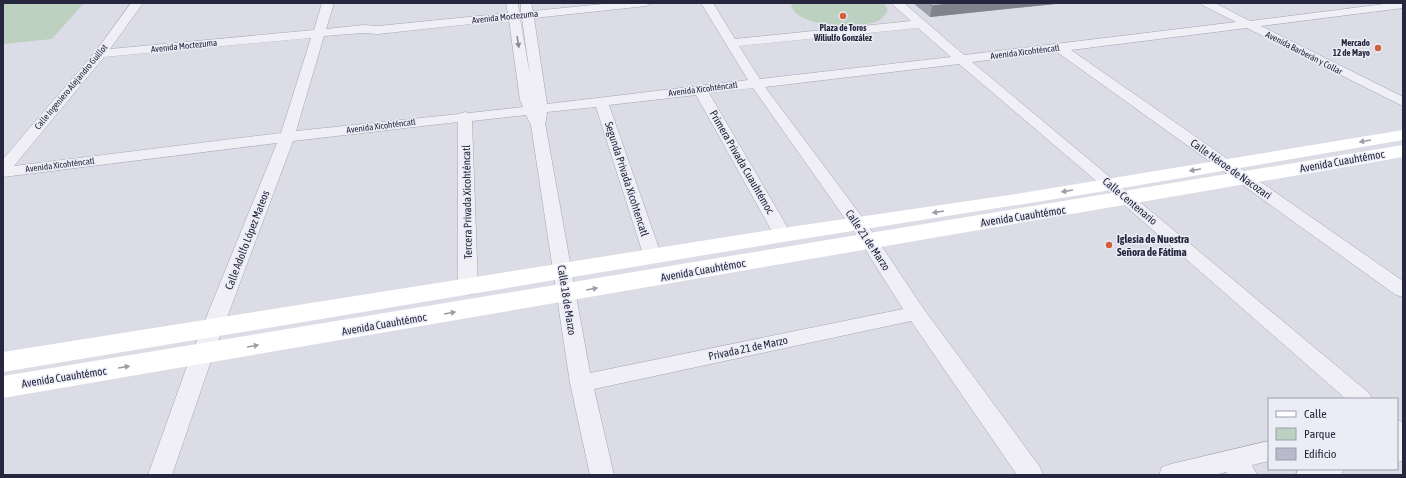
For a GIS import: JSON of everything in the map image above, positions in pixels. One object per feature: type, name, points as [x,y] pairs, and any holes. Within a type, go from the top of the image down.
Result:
[{"type":"main road","name":"Avenida Cuauhtémoc","points":[[3,362],[468,288],[564,282],[652,257],[783,235],[864,233],[1110,184],[1403,135]]},
{"type":"main road","name":"Avenida Cuauhtémoc","points":[[3,387],[202,355],[564,282],[864,233],[1128,199],[1403,151]]},
{"type":"street","name":"Calle Ingeniero Alejandro Guillot","points":[[3,169],[100,54],[137,3]]},
{"type":"street","name":"Calle Adolfo López Mateos","points":[[160,475],[202,355],[287,137],[328,3]]},
{"type":"street","name":"Avenida Moctezuma","points":[[100,54],[363,29],[378,30],[513,10],[646,3]]},
{"type":"street","name":"Calle 21 de Marzo","points":[[706,3],[756,83],[864,233],[916,313],[1031,475]]},
{"type":"street","name":"Calle Centenario","points":[[897,3],[1360,398]]},
{"type":"street","name":"Avenida Barberán y Collar","points":[[1206,3],[1403,102]]},
{"type":"street","name":"Avenida Xicohténcatl","points":[[3,172],[465,116],[536,114],[601,101],[1060,48],[1400,5]]},
{"type":"street","name":"Calle 18 de Marzo","points":[[527,9],[536,114],[581,382],[602,475]]},
{"type":"street","name":"Calle 18 de Marzo","points":[[513,10],[527,100],[536,114]]},
{"type":"street","points":[[731,43],[921,24]]},
{"type":"street","name":"Calle Héroe de Nacozari","points":[[1060,48],[1403,290]]},
{"type":"street","name":"Primera Privada Cuauhtémoc","points":[[700,89],[783,235]]},
{"type":"street","name":"Segunda Privada Xicohtencatl","points":[[601,101],[652,257]]},
{"type":"street","name":"Tercera Privada Xicohténcatl","points":[[465,116],[468,288]]},
{"type":"street","name":"Privada 21 de Marzo","points":[[581,382],[916,313]]},
{"type":"street","points":[[1171,475],[1238,468],[1268,452]]},
{"type":"street","points":[[1308,475],[1328,470]]},
{"type":"green space","points":[[3,3],[84,3],[52,39],[3,44]]},
{"type":"green space","name":"Plaza de Toros Wiliulfo González","points":[[791,3],[884,3],[888,10],[880,20],[872,23],[845,26],[830,25],[803,18],[794,11]]},
{"type":"building","points":[[929,3],[957,3],[932,6]]},
{"type":"place","name":"Plaza de Toros Wiliulfo González","points":[[843,16]]},
{"type":"place","name":"Mercado 12 de Mayo","points":[[1378,48]]},
{"type":"place","name":"Iglesia de Nuestra Señora de Fátima","points":[[1109,245]]}]
